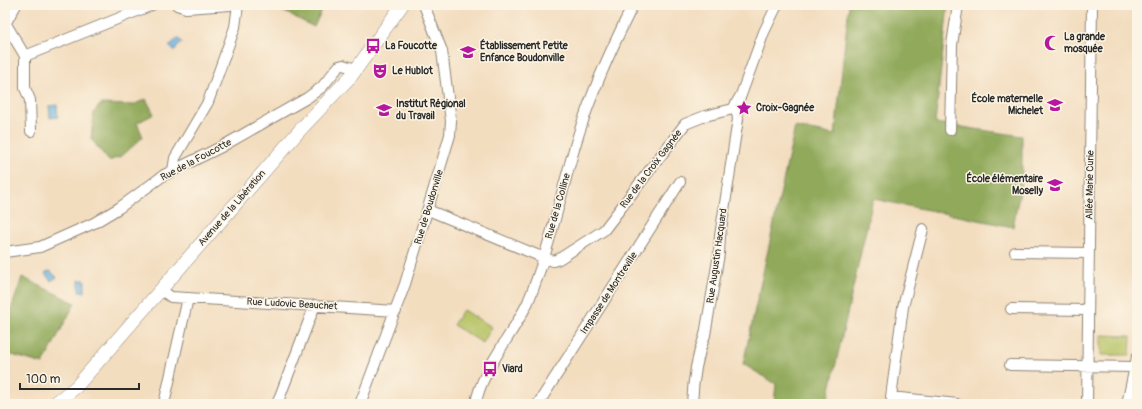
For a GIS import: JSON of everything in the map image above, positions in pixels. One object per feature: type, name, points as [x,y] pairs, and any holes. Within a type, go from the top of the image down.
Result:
[{"type":"main road","name":"Avenue de la Libération","points":[[54,404],[76,387],[356,69],[402,5]]},
{"type":"street","points":[[16,5],[5,24],[25,56],[25,88],[30,100],[31,131]]},
{"type":"street","points":[[25,56],[152,5]]},
{"type":"street","points":[[176,5],[186,8],[230,5]]},
{"type":"street","points":[[172,170],[175,158],[208,102],[235,27],[238,5]]},
{"type":"street","name":"Rue de Boudonville","points":[[360,404],[396,310],[428,210],[451,129],[442,50],[424,5]]},
{"type":"street","name":"Rue de la Colline","points":[[476,404],[486,377],[526,305],[543,257],[585,117],[610,54],[633,5]]},
{"type":"street","points":[[733,109],[741,95],[764,32],[777,5]]},
{"type":"street","points":[[950,130],[952,45],[958,5]]},
{"type":"street","name":"Allée Marie Curie","points":[[1087,404],[1092,5]]},
{"type":"street","name":"Rue de la Foucotte","points":[[5,252],[40,247],[94,223],[119,208],[172,170],[221,147],[307,98],[322,87],[339,66],[343,65],[356,69]]},
{"type":"street","name":"Rue de la Croix Gagnée","points":[[543,257],[553,261],[559,259],[604,230],[685,124],[705,116],[733,109]]},
{"type":"street","name":"Rue Augustin Hacquard","points":[[692,404],[694,380],[701,346],[705,335],[719,254],[720,236],[738,119],[737,113],[733,109]]},
{"type":"street","name":"Impasse de Montreville","points":[[538,404],[680,182]]},
{"type":"street","points":[[428,210],[543,257]]},
{"type":"street","points":[[923,229],[903,307],[891,397],[957,404]]},
{"type":"street","points":[[1015,252],[1089,253]]},
{"type":"street","name":"Rue Ludovic Beauchet","points":[[161,290],[170,297],[396,310]]},
{"type":"street","points":[[164,404],[188,298]]},
{"type":"street","points":[[277,404],[315,305]]},
{"type":"street","points":[[1011,309],[1088,310]]},
{"type":"street","points":[[1010,365],[1088,366],[1136,362],[1127,404]]},
{"type":"green space","points":[[281,5],[324,5],[314,27],[279,9]]},
{"type":"green space","points":[[849,5],[948,5],[935,123],[1022,136],[1022,180],[1013,227],[873,199],[827,403],[829,404],[774,404],[776,384],[743,364],[795,127],[835,135]]},
{"type":"green space","points":[[146,99],[154,114],[137,123],[143,137],[122,156],[109,161],[91,139],[94,112],[101,104],[133,105]]},
{"type":"green space","points":[[22,277],[75,303],[43,364],[5,353],[5,328]]},
{"type":"green space","points":[[463,310],[492,327],[483,343],[453,325]]},
{"type":"green space","points":[[1101,335],[1131,336],[1130,355],[1101,355]]},
{"type":"water","points":[[178,38],[182,42],[174,51],[169,46]]},
{"type":"water","points":[[57,105],[58,117],[50,118],[49,106]]},
{"type":"water","points":[[50,271],[57,277],[51,281],[45,274],[46,272]]},
{"type":"water","points":[[79,280],[85,280],[85,292],[79,291]]},
{"type":"place","name":"La grande mosquée","points":[[1052,43]]},
{"type":"place","name":"La Foucotte","points":[[373,46]]},
{"type":"place","name":"Établissement Petite Enfance Boudonville","points":[[468,52]]},
{"type":"place","name":"Le Hublot","points":[[380,71]]},
{"type":"place","name":"École maternelle Michelet","points":[[1055,105]]},
{"type":"place","name":"Croix-Gagnée","points":[[744,108]]},
{"type":"place","name":"Institut Régional du Travail","points":[[384,110]]},
{"type":"place","name":"École élémentaire Moselly","points":[[1055,185]]},
{"type":"place","name":"Viard","points":[[490,369]]}]
